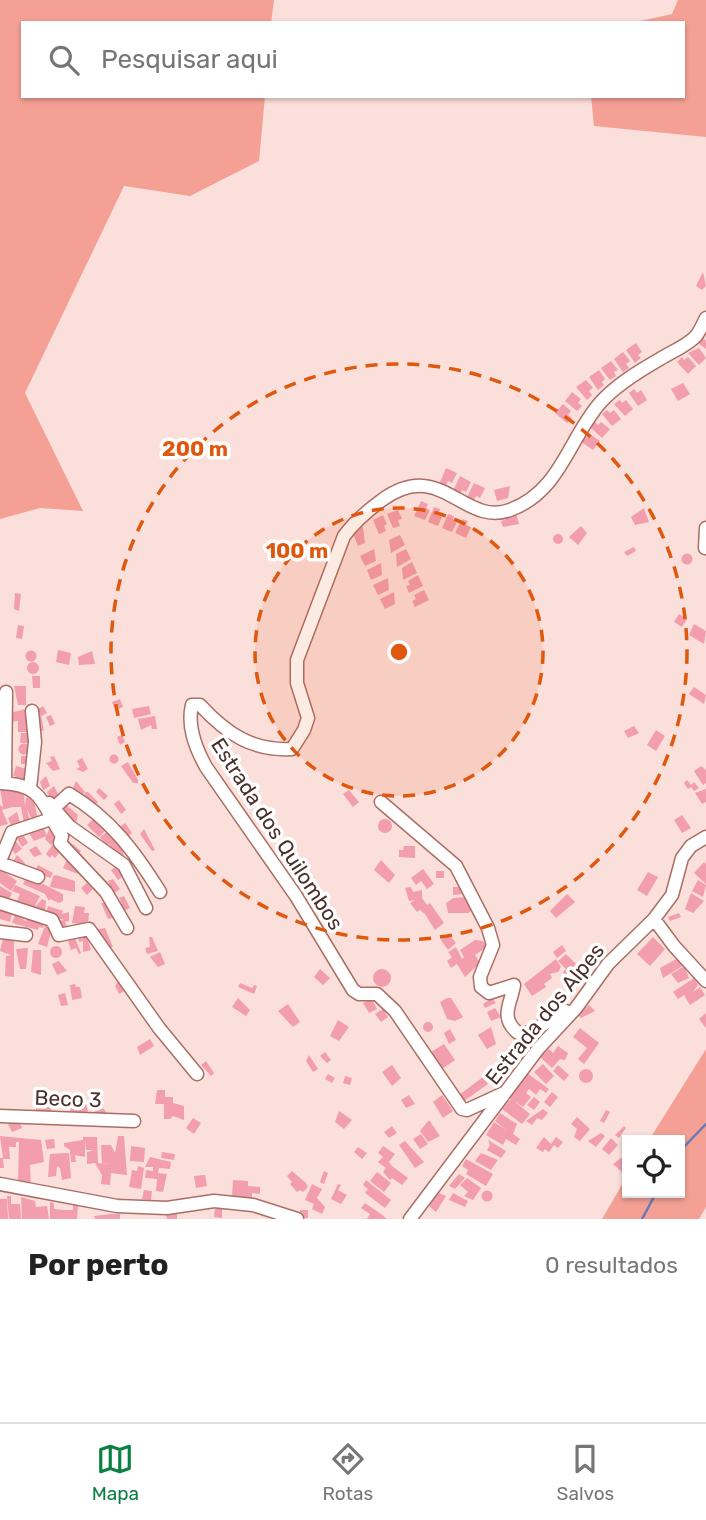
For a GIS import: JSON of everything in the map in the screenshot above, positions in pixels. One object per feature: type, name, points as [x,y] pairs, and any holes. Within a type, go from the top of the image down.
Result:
[{"type":"street","name":"Estrada dos Quilombos","points":[[504,1093],[462,1110],[395,1011],[377,994],[359,994],[353,990],[265,849],[205,766],[188,719],[192,705],[200,705],[219,726],[265,751],[292,749],[308,718],[297,682],[297,660],[344,536],[355,520],[399,487],[411,484],[424,485],[493,514],[512,510],[534,496],[558,475],[581,426],[602,401],[642,369],[696,336],[706,318]]},
{"type":"street","points":[[705,548],[706,528]]},
{"type":"street","points":[[6,692],[3,783],[30,788],[69,826],[124,865],[146,908]]},
{"type":"street","points":[[30,788],[34,742],[32,711]]},
{"type":"street","points":[[38,877],[0,862],[6,830],[50,810],[69,794],[97,810],[136,852],[160,892]]},
{"type":"street","points":[[381,802],[456,866],[488,928],[493,946],[480,977],[481,988],[489,993],[514,985],[506,1012],[511,1027],[518,1033],[529,1033],[576,1007]]},
{"type":"street","points":[[50,810],[62,836],[60,844],[106,892],[127,928]]},
{"type":"street","name":"Estrada dos Alpes","points":[[411,1219],[548,1037],[576,1007],[608,964],[654,919],[672,895],[682,858],[691,846],[706,837]]},
{"type":"street","points":[[0,904],[52,920],[59,935],[89,929],[159,1028],[197,1074]]},
{"type":"street","points":[[654,919],[706,981]]},
{"type":"street","points":[[0,932],[26,935]]},
{"type":"street","name":"Beco 3","points":[[0,1116],[134,1121]]},
{"type":"street","points":[[0,1184],[117,1206],[167,1208],[214,1201],[253,1205],[297,1219]]},
{"type":"shaded area","points":[[0,0],[274,0],[271,21],[21,21],[21,98],[265,98],[259,161],[190,196],[124,186],[25,393],[83,511],[40,508],[0,519]]},
{"type":"shaded area","points":[[678,0],[706,0],[706,137],[594,126],[591,98],[685,98],[685,21],[641,21],[672,14]]},
{"type":"shaded area","points":[[706,1049],[706,1207],[699,1219],[602,1219],[622,1185],[622,1198],[685,1198],[685,1135],[652,1135]]},
{"type":"building","points":[[703,272],[706,286],[702,290],[696,286]]},
{"type":"building","points":[[702,337],[706,341],[706,349],[698,343]]},
{"type":"building","points":[[636,343],[642,352],[638,355],[641,358],[635,363],[626,350]]},
{"type":"building","points":[[699,348],[706,358],[699,365],[688,353]]},
{"type":"building","points":[[623,352],[630,361],[626,364],[629,368],[623,372],[614,359]]},
{"type":"building","points":[[682,357],[684,360],[688,357],[696,366],[688,374],[677,362]]},
{"type":"building","points":[[611,361],[618,370],[614,372],[616,376],[610,380],[601,368]]},
{"type":"building","points":[[599,370],[605,379],[602,382],[604,385],[598,390],[589,377]]},
{"type":"building","points":[[586,380],[593,388],[589,391],[592,395],[587,400],[576,387]]},
{"type":"building","points":[[683,383],[690,394],[678,401],[671,389]]},
{"type":"building","points":[[634,389],[637,393],[641,390],[647,400],[638,406],[629,393]]},
{"type":"building","points":[[572,392],[581,399],[578,403],[582,406],[577,411],[565,401]]},
{"type":"building","points":[[620,400],[622,403],[626,400],[633,409],[625,416],[614,404]]},
{"type":"building","points":[[563,404],[571,411],[568,415],[572,418],[567,423],[555,413]]},
{"type":"building","points":[[607,410],[610,413],[614,410],[621,419],[612,426],[602,414]]},
{"type":"building","points":[[595,422],[598,425],[601,422],[610,429],[602,438],[590,427]]},
{"type":"building","points":[[590,434],[600,441],[593,450],[580,441],[584,435],[588,438]]},
{"type":"building","points":[[446,468],[457,473],[452,483],[448,481],[446,485],[440,482]]},
{"type":"building","points":[[460,476],[471,482],[466,492],[462,490],[460,494],[453,491]]},
{"type":"building","points":[[474,483],[485,488],[480,498],[476,496],[474,500],[467,497]]},
{"type":"building","points":[[510,486],[508,498],[497,501],[494,490]]},
{"type":"building","points":[[421,501],[428,504],[426,508],[430,510],[425,520],[414,516]]},
{"type":"building","points":[[434,507],[440,509],[439,513],[443,515],[438,526],[428,522]]},
{"type":"building","points":[[644,508],[649,522],[635,525],[631,517]]},
{"type":"building","points":[[398,510],[402,519],[398,520],[400,526],[393,528],[387,514]]},
{"type":"building","points":[[516,513],[519,524],[503,527],[501,521],[505,520],[504,515]]},
{"type":"building","points":[[448,514],[454,516],[453,520],[457,522],[452,532],[442,528]]},
{"type":"building","points":[[383,515],[387,524],[384,526],[386,531],[379,534],[373,520]]},
{"type":"building","points":[[462,519],[468,521],[466,525],[471,527],[466,538],[455,533]]},
{"type":"building","points":[[581,526],[587,533],[578,545],[569,537]]},
{"type":"building","points":[[363,527],[365,543],[358,546],[352,531]]},
{"type":"building","points":[[558,534],[563,539],[558,544],[553,539]]},
{"type":"building","points":[[400,535],[405,545],[391,553],[389,540]]},
{"type":"building","points":[[634,547],[636,551],[627,556],[624,552]]},
{"type":"building","points":[[374,549],[376,561],[365,566],[360,556]]},
{"type":"building","points":[[406,549],[411,559],[397,567],[396,554]]},
{"type":"building","points":[[687,554],[691,555],[691,563],[687,564],[683,563],[682,559],[683,555]]},
{"type":"building","points":[[412,562],[417,573],[403,580],[402,568]]},
{"type":"building","points":[[381,563],[382,575],[371,580],[367,570]]},
{"type":"building","points":[[418,575],[423,586],[409,593],[406,586],[410,585],[408,581]]},
{"type":"building","points":[[388,578],[389,590],[378,595],[373,585]]},
{"type":"building","points":[[424,590],[429,600],[415,607],[412,601],[416,599],[414,595]]},
{"type":"building","points":[[394,592],[395,604],[385,609],[380,599]]},
{"type":"building","points":[[15,593],[21,594],[19,611],[14,609]]},
{"type":"building","points":[[679,614],[687,619],[682,627],[674,622]]},
{"type":"building","points":[[694,624],[706,631],[704,644],[689,635]]},
{"type":"building","points":[[18,625],[24,626],[22,639],[16,638]]},
{"type":"building","points":[[31,650],[37,656],[31,662],[25,656]]},
{"type":"building","points":[[58,650],[71,653],[69,665],[56,662]]},
{"type":"building","points":[[92,651],[95,664],[79,665],[78,657]]},
{"type":"building","points":[[33,662],[39,668],[33,674],[27,668]]},
{"type":"building","points":[[32,676],[40,676],[40,688],[33,688]]},
{"type":"building","points":[[14,686],[26,686],[26,705],[18,705]]},
{"type":"building","points":[[694,687],[706,695],[704,704],[689,694]]},
{"type":"building","points":[[120,699],[123,707],[115,710],[112,702]]},
{"type":"building","points":[[43,706],[47,713],[41,716],[44,730],[39,732],[34,712]]},
{"type":"building","points":[[149,706],[151,714],[134,718],[132,709]]},
{"type":"building","points":[[25,709],[30,732],[18,732],[18,721],[10,722],[10,713]]},
{"type":"building","points":[[51,715],[55,724],[50,726],[46,717]]},
{"type":"building","points":[[155,716],[157,729],[152,729],[151,725],[141,730],[138,719]]},
{"type":"building","points":[[634,726],[639,733],[628,738],[624,731]]},
{"type":"building","points":[[656,730],[665,736],[656,751],[647,745]]},
{"type":"building","points":[[21,733],[32,733],[32,743],[20,743]]},
{"type":"building","points":[[122,735],[125,742],[120,745],[117,737]]},
{"type":"building","points":[[24,744],[28,745],[28,753],[24,754],[20,753],[19,749],[20,745]]},
{"type":"building","points":[[114,755],[118,759],[114,763],[110,759]]},
{"type":"building","points":[[21,756],[30,756],[30,764],[21,764]]},
{"type":"building","points":[[54,756],[60,769],[53,771],[46,763],[52,761],[50,757]]},
{"type":"building","points":[[82,758],[88,769],[83,772],[76,769],[80,767],[77,761]]},
{"type":"building","points":[[128,762],[138,783],[133,783],[121,766]]},
{"type":"building","points":[[16,766],[27,769],[24,779],[13,776]]},
{"type":"building","points":[[701,766],[706,770],[706,783],[703,785],[694,771]]},
{"type":"building","points":[[46,776],[50,786],[43,790],[40,782]]},
{"type":"building","points":[[687,780],[691,785],[694,782],[699,788],[694,791],[691,787],[688,789],[684,783]]},
{"type":"building","points":[[76,781],[85,792],[79,798],[72,790]]},
{"type":"building","points":[[54,786],[59,796],[57,801],[52,802],[47,792]]},
{"type":"building","points":[[0,787],[19,788],[27,795],[24,795],[25,806],[26,798],[33,796],[38,820],[33,821],[27,810],[30,821],[24,823],[21,807],[13,807],[2,810],[8,824],[0,826],[0,805],[3,807]]},
{"type":"building","points":[[99,788],[108,796],[104,800],[96,792]]},
{"type":"building","points":[[706,789],[706,802],[702,804],[695,793]]},
{"type":"building","points":[[349,790],[359,802],[353,807],[343,794]]},
{"type":"building","points":[[86,792],[98,802],[95,805],[84,794]]},
{"type":"building","points":[[119,800],[126,810],[121,814],[114,804]]},
{"type":"building","points":[[66,805],[78,815],[75,826],[62,809]]},
{"type":"building","points":[[17,812],[21,825],[12,828],[8,818]]},
{"type":"building","points":[[682,815],[691,828],[682,833],[674,820]]},
{"type":"building","points":[[93,819],[105,831],[99,837],[87,825]]},
{"type":"building","points":[[382,819],[388,819],[392,826],[388,833],[382,833],[378,829],[378,823]]},
{"type":"building","points":[[125,823],[132,833],[126,838],[118,828]]},
{"type":"building","points":[[43,826],[47,836],[34,841],[27,830]]},
{"type":"building","points":[[50,827],[59,835],[51,845],[45,839]]},
{"type":"building","points":[[144,829],[155,850],[152,851],[140,834]]},
{"type":"building","points":[[21,831],[28,843],[22,847],[16,837]]},
{"type":"building","points":[[108,831],[122,848],[124,857],[119,861],[109,844],[107,846],[100,837]]},
{"type":"building","points":[[14,839],[22,849],[15,854],[10,846]]},
{"type":"building","points":[[66,839],[81,851],[77,856],[62,844]]},
{"type":"building","points":[[53,844],[59,853],[55,858],[52,855],[50,858],[46,854]]},
{"type":"building","points":[[36,846],[42,854],[34,857],[29,850]]},
{"type":"building","points":[[404,846],[415,846],[415,858],[399,857],[399,850],[403,850]]},
{"type":"building","points":[[17,855],[25,863],[21,869],[12,863]]},
{"type":"building","points":[[67,860],[80,870],[78,874],[63,868]]},
{"type":"building","points":[[381,860],[395,875],[389,883],[374,870]]},
{"type":"building","points":[[704,862],[706,864],[706,884],[694,873]]},
{"type":"building","points":[[38,865],[53,873],[50,878],[34,872]]},
{"type":"building","points":[[118,868],[124,875],[118,880],[111,870]]},
{"type":"building","points":[[0,869],[17,881],[11,891],[0,883]]},
{"type":"building","points":[[423,869],[434,884],[427,889],[421,881],[416,885],[411,878]]},
{"type":"building","points":[[436,871],[444,871],[444,878],[436,878]]},
{"type":"building","points":[[648,872],[658,877],[647,896],[637,890]]},
{"type":"building","points":[[27,876],[63,894],[63,901],[49,901],[45,894],[23,884]]},
{"type":"building","points":[[53,876],[75,881],[75,892],[50,887]]},
{"type":"building","points":[[113,879],[120,889],[113,894],[108,881]]},
{"type":"building","points":[[698,880],[706,885],[703,897],[692,891]]},
{"type":"building","points":[[87,883],[93,889],[87,895],[81,888]]},
{"type":"building","points":[[15,885],[40,896],[34,908],[42,899],[46,901],[45,913],[17,901],[20,894],[12,891]]},
{"type":"building","points":[[0,886],[12,893],[8,901],[0,897]]},
{"type":"building","points":[[411,887],[413,892],[422,890],[422,898],[427,905],[430,903],[444,923],[435,930],[425,914],[420,910],[417,912],[410,903],[415,900],[409,901],[405,888]]},
{"type":"building","points":[[453,887],[459,887],[462,894],[453,895]]},
{"type":"building","points":[[691,893],[704,901],[693,913],[685,909]]},
{"type":"building","points":[[567,894],[575,902],[556,918],[550,911]]},
{"type":"building","points":[[124,896],[130,908],[122,912],[118,906],[122,904],[119,898]]},
{"type":"building","points":[[468,897],[472,909],[469,913],[448,913],[446,903],[453,898]]},
{"type":"building","points":[[109,902],[113,918],[108,919],[101,903]]},
{"type":"building","points":[[48,906],[63,911],[62,914],[69,912],[69,921],[65,922],[67,926],[58,932],[58,921],[64,920],[46,914]]},
{"type":"building","points":[[75,906],[85,907],[84,913],[89,913],[88,925],[72,923]]},
{"type":"building","points":[[0,910],[12,913],[10,922],[0,919]]},
{"type":"building","points":[[679,913],[681,917],[670,921],[668,917]]},
{"type":"building","points":[[15,915],[26,921],[27,917],[45,921],[43,928],[39,927],[38,930],[12,923]]},
{"type":"building","points":[[45,926],[52,928],[47,947],[38,944]]},
{"type":"building","points":[[105,928],[113,947],[107,949],[103,937],[98,938],[95,930]]},
{"type":"building","points":[[86,934],[91,950],[83,952],[83,941],[79,942],[78,935]]},
{"type":"building","points":[[449,934],[456,943],[448,950],[441,940]]},
{"type":"building","points":[[149,937],[152,937],[158,951],[147,954],[145,948],[150,947]]},
{"type":"building","points":[[653,937],[665,949],[650,966],[637,954]]},
{"type":"building","points":[[75,938],[81,953],[79,954],[76,948],[71,950],[68,941]]},
{"type":"building","points":[[3,939],[14,939],[14,977],[5,976],[6,956],[11,955],[0,951]]},
{"type":"building","points":[[475,940],[483,941],[487,947],[475,955],[480,963],[465,977],[457,964],[451,968],[447,961],[452,957],[448,952],[456,947],[462,959],[464,957],[460,950]]},
{"type":"building","points":[[562,945],[566,951],[557,958],[553,952]]},
{"type":"building","points":[[51,947],[61,947],[61,957],[51,957]]},
{"type":"building","points":[[28,948],[26,969],[20,969],[16,949]]},
{"type":"building","points":[[33,950],[41,950],[41,975],[31,972]]},
{"type":"building","points":[[160,952],[165,964],[158,967],[150,957]]},
{"type":"building","points":[[566,954],[577,965],[566,977],[563,972],[566,969],[558,961]]},
{"type":"building","points":[[680,957],[684,965],[663,978],[660,968]]},
{"type":"building","points":[[556,959],[561,967],[558,972],[550,974],[552,978],[544,984],[546,987],[532,996],[524,984]]},
{"type":"building","points":[[59,961],[67,971],[57,975],[52,964]]},
{"type":"building","points":[[684,966],[689,978],[678,983],[671,974]]},
{"type":"building","points":[[320,969],[330,978],[323,985],[314,977]]},
{"type":"building","points":[[382,969],[388,972],[391,978],[388,984],[382,987],[376,984],[373,978],[376,972]]},
{"type":"building","points":[[694,978],[698,985],[693,992],[700,987],[705,995],[690,1005],[684,995],[678,999],[673,992]]},
{"type":"building","points":[[119,980],[124,991],[119,994],[115,986]]},
{"type":"building","points":[[240,983],[252,988],[257,986],[254,994],[238,987]]},
{"type":"building","points":[[70,985],[80,987],[82,998],[72,1000]]},
{"type":"building","points":[[65,993],[68,1005],[61,1006],[58,995]]},
{"type":"building","points":[[238,998],[250,1010],[246,1016],[232,1007]]},
{"type":"building","points":[[451,998],[463,1017],[455,1021],[447,1019],[440,1002]]},
{"type":"building","points":[[492,998],[496,1003],[485,1008],[483,1004]]},
{"type":"building","points":[[372,999],[377,1009],[369,1013],[363,1003]]},
{"type":"building","points":[[288,1004],[300,1022],[293,1027],[278,1011]]},
{"type":"building","points":[[589,1005],[595,1011],[581,1018],[578,1015]]},
{"type":"building","points":[[495,1008],[501,1017],[491,1021],[487,1012]]},
{"type":"building","points":[[383,1009],[388,1017],[381,1022],[375,1014]]},
{"type":"building","points":[[706,1013],[706,1028],[699,1019]]},
{"type":"building","points":[[338,1020],[349,1027],[339,1041],[330,1036]]},
{"type":"building","points":[[428,1022],[432,1023],[432,1031],[428,1032],[424,1031],[423,1027],[424,1023]]},
{"type":"building","points":[[491,1027],[496,1044],[487,1049],[478,1035]]},
{"type":"building","points":[[580,1028],[599,1043],[584,1064],[578,1059],[587,1048],[573,1037]]},
{"type":"building","points":[[450,1029],[456,1040],[449,1044],[444,1033]]},
{"type":"building","points":[[150,1039],[154,1046],[140,1055],[137,1047]]},
{"type":"building","points":[[444,1044],[455,1060],[442,1069],[431,1052]]},
{"type":"building","points":[[558,1046],[568,1053],[565,1060],[560,1059],[552,1068],[540,1057],[549,1049],[553,1053]]},
{"type":"building","points":[[325,1052],[331,1060],[327,1063],[320,1056]]},
{"type":"building","points":[[309,1055],[318,1069],[313,1072],[306,1061]]},
{"type":"building","points":[[206,1061],[214,1073],[211,1076],[201,1065]]},
{"type":"building","points":[[543,1064],[554,1076],[546,1084],[534,1072]]},
{"type":"building","points":[[392,1065],[401,1078],[392,1086],[382,1072]]},
{"type":"building","points":[[558,1065],[569,1075],[564,1081],[553,1071]]},
{"type":"building","points":[[583,1069],[589,1069],[593,1076],[589,1083],[583,1083],[579,1079],[579,1073]]},
{"type":"building","points":[[524,1071],[549,1089],[546,1093],[540,1089],[536,1095],[529,1089],[526,1093],[531,1097],[523,1107],[514,1101],[530,1114],[522,1124],[502,1109],[511,1099],[506,1095],[517,1088],[518,1081],[520,1083],[523,1080],[519,1077]]},
{"type":"building","points":[[328,1074],[335,1078],[332,1083],[325,1079]]},
{"type":"building","points":[[345,1076],[352,1078],[350,1085],[343,1083]]},
{"type":"building","points":[[483,1077],[488,1084],[460,1104],[455,1098]]},
{"type":"building","points":[[157,1090],[165,1090],[165,1097],[173,1097],[173,1103],[184,1106],[184,1120],[173,1116],[164,1119],[164,1104],[155,1104]]},
{"type":"building","points":[[552,1092],[558,1097],[550,1107],[544,1102]]},
{"type":"building","points":[[409,1095],[415,1104],[406,1108],[401,1100]]},
{"type":"building","points":[[442,1095],[453,1111],[443,1118],[433,1102]]},
{"type":"building","points":[[534,1097],[540,1102],[534,1110],[527,1105]]},
{"type":"building","points":[[36,1103],[52,1103],[51,1113],[36,1114]]},
{"type":"building","points":[[71,1104],[87,1104],[88,1115],[70,1115]]},
{"type":"building","points":[[100,1108],[104,1109],[104,1117],[100,1118],[96,1117],[95,1113],[96,1109]]},
{"type":"building","points":[[543,1109],[548,1113],[542,1120],[537,1118],[532,1125],[526,1121]]},
{"type":"building","points":[[606,1110],[610,1112],[604,1123],[600,1121]]},
{"type":"building","points":[[339,1111],[352,1120],[344,1129],[335,1122]]},
{"type":"building","points":[[500,1113],[517,1124],[513,1134],[520,1139],[516,1145],[506,1139],[503,1145],[486,1135],[494,1122],[506,1130],[495,1121]]},
{"type":"building","points":[[577,1117],[590,1129],[580,1141],[574,1137],[577,1129],[571,1124]]},
{"type":"building","points":[[193,1118],[201,1123],[194,1134],[186,1128]]},
{"type":"building","points":[[19,1120],[22,1128],[12,1132],[8,1124]]},
{"type":"building","points":[[429,1120],[440,1136],[428,1142],[420,1131]]},
{"type":"building","points":[[392,1126],[397,1133],[389,1138],[384,1132]]},
{"type":"building","points":[[624,1126],[626,1128],[619,1138],[615,1135]]},
{"type":"building","points":[[601,1133],[605,1136],[596,1147],[588,1141]]},
{"type":"building","points":[[421,1134],[428,1144],[420,1149],[413,1139]]},
{"type":"building","points":[[0,1136],[41,1140],[44,1162],[30,1165],[31,1188],[30,1182],[18,1181],[19,1142],[16,1142],[16,1147],[9,1147],[10,1159],[3,1159],[4,1168],[0,1168],[0,1158],[3,1158]]},
{"type":"building","points":[[118,1136],[124,1136],[127,1175],[111,1173],[110,1185],[101,1184],[102,1175],[95,1163],[87,1164],[87,1152],[94,1150],[86,1150],[85,1140],[85,1157],[75,1155],[76,1162],[71,1162],[70,1150],[64,1146],[64,1143],[83,1140],[83,1137],[97,1137],[98,1163],[112,1164],[102,1163],[101,1145],[111,1145],[115,1153]]},
{"type":"building","points":[[544,1137],[551,1144],[556,1137],[563,1142],[558,1148],[554,1145],[549,1152],[545,1149],[543,1152],[536,1148]]},
{"type":"building","points":[[611,1138],[618,1145],[609,1155],[602,1149]]},
{"type":"building","points":[[54,1139],[55,1148],[47,1149],[45,1140]]},
{"type":"building","points":[[488,1140],[506,1151],[501,1158],[487,1150],[490,1145]]},
{"type":"building","points":[[405,1141],[424,1162],[415,1168],[399,1145]]},
{"type":"building","points":[[131,1146],[145,1148],[144,1162],[130,1161]]},
{"type":"building","points":[[383,1146],[395,1154],[389,1162],[392,1166],[408,1178],[402,1185],[392,1178],[390,1180],[383,1172],[386,1168],[378,1162],[383,1157],[378,1153]]},
{"type":"building","points":[[358,1147],[367,1153],[362,1159],[354,1152]]},
{"type":"building","points":[[162,1152],[175,1154],[174,1160],[161,1158]]},
{"type":"building","points":[[69,1153],[71,1178],[62,1180],[60,1168],[57,1166],[56,1176],[48,1177],[50,1154]]},
{"type":"building","points":[[481,1153],[498,1160],[491,1170],[475,1161]]},
{"type":"building","points":[[150,1157],[171,1162],[170,1169],[159,1168],[158,1173],[167,1174],[163,1192],[156,1191],[157,1179],[145,1178],[146,1170],[153,1171],[153,1167],[145,1167]]},
{"type":"building","points":[[622,1157],[622,1172],[613,1164]]},
{"type":"building","points":[[466,1159],[493,1174],[486,1186],[466,1174],[468,1170],[462,1166]]},
{"type":"building","points":[[138,1166],[144,1168],[141,1189],[129,1187],[132,1170],[137,1171]]},
{"type":"building","points":[[292,1171],[306,1183],[308,1187],[303,1192],[297,1192],[290,1184],[292,1182],[287,1176]]},
{"type":"building","points":[[324,1171],[328,1173],[324,1184],[320,1182]]},
{"type":"building","points":[[377,1172],[391,1183],[384,1192],[370,1181]]},
{"type":"building","points":[[459,1174],[465,1178],[455,1189],[449,1186]]},
{"type":"building","points":[[205,1175],[207,1186],[196,1188],[194,1176]]},
{"type":"building","points":[[467,1178],[481,1188],[473,1200],[464,1196],[468,1192],[460,1185]]},
{"type":"building","points":[[233,1180],[248,1181],[248,1186],[260,1187],[260,1194],[252,1193],[252,1198],[232,1197]]},
{"type":"building","points":[[366,1180],[391,1200],[385,1208],[365,1193],[368,1189],[363,1185]]},
{"type":"building","points":[[312,1184],[322,1189],[317,1198],[325,1207],[322,1214],[312,1209],[314,1204],[305,1200]]},
{"type":"building","points":[[338,1184],[341,1185],[338,1190],[347,1195],[341,1204],[331,1199]]},
{"type":"building","points":[[144,1190],[152,1191],[151,1200],[142,1199]]},
{"type":"building","points":[[487,1190],[493,1196],[487,1202],[481,1196]]},
{"type":"building","points":[[437,1192],[446,1196],[436,1212],[429,1206]]},
{"type":"building","points":[[453,1193],[468,1201],[465,1207],[449,1200]]},
{"type":"building","points":[[7,1196],[11,1196],[11,1204],[20,1204],[21,1219],[9,1219]]},
{"type":"building","points":[[21,1197],[35,1201],[36,1207],[47,1206],[49,1219],[22,1219]]},
{"type":"building","points":[[0,1199],[7,1199],[8,1219],[0,1219]]},
{"type":"building","points":[[50,1202],[54,1203],[54,1209],[73,1210],[73,1205],[78,1205],[77,1219],[50,1219]]},
{"type":"building","points":[[365,1203],[387,1219],[367,1219],[370,1214],[361,1208]]},
{"type":"building","points":[[215,1209],[222,1209],[222,1218],[214,1217]]},
{"type":"building","points":[[300,1210],[308,1210],[308,1218],[300,1218]]},
{"type":"building","points":[[120,1214],[120,1219],[95,1219],[94,1216]]},
{"type":"building","points":[[177,1214],[177,1219],[167,1219],[166,1215]]},
{"type":"waterway","points":[[685,1146],[706,1124]]},
{"type":"waterway","points":[[642,1219],[653,1198]]}]
